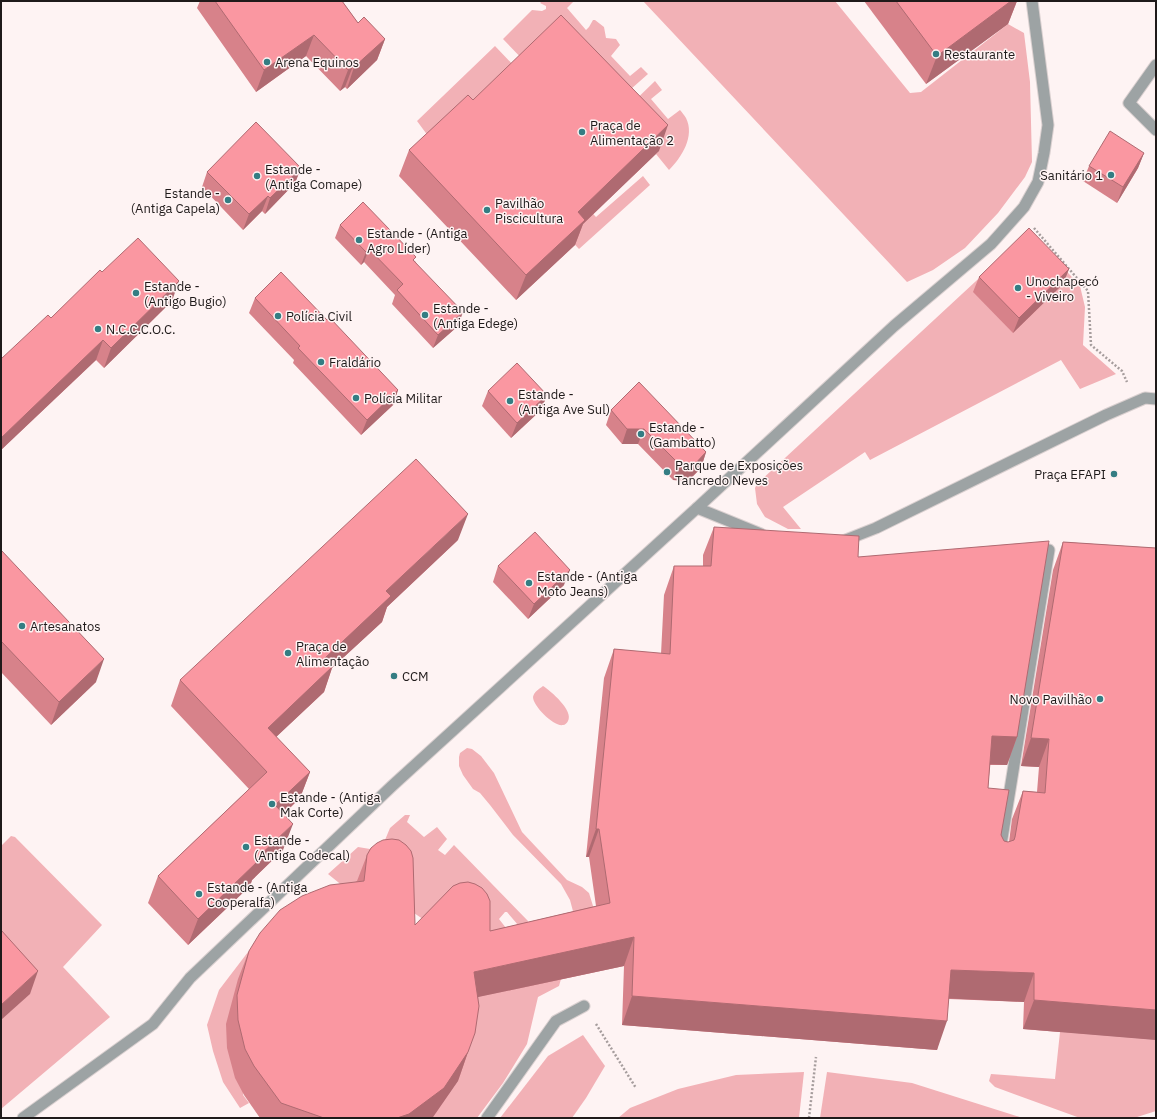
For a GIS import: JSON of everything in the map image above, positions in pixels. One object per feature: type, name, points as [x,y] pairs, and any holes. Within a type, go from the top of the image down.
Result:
[{"type":"lane","points":[[23,1118],[153,1024],[190,978],[392,786],[894,326],[992,244],[1024,207],[1038,182],[1044,153],[1048,126],[1032,1]]},
{"type":"lane","points":[[1156,65],[1129,103],[1156,130]]},
{"type":"lane","points":[[832,543],[839,542],[876,528],[1106,415],[1145,398],[1156,398]]},
{"type":"lane","points":[[697,508],[768,536]]},
{"type":"lane","points":[[998,864],[1049,550]]},
{"type":"lane","points":[[487,1118],[556,1021],[584,1006]]},
{"type":"path","points":[[1018,213],[1033,226],[1088,292],[1091,345],[1122,371],[1138,402]]},
{"type":"path","points":[[584,1006],[636,1088]]},
{"type":"path","points":[[808,1118],[816,1057]]},
{"type":"shaded area","points":[[542,1],[574,1],[567,8],[586,30],[593,20],[595,20],[604,27],[606,38],[616,39],[620,45],[611,56],[630,76],[641,67],[648,74],[614,104],[527,64],[503,39],[532,10],[542,11],[546,9],[546,6],[540,3]]},
{"type":"shaded area","points":[[643,1],[835,1],[910,93],[921,92],[1008,24],[1024,33],[1030,82],[1032,162],[1025,177],[998,213],[965,248],[933,270],[907,282]]},
{"type":"shaded area","points":[[495,46],[518,70],[487,100],[596,217],[643,176],[650,185],[579,249],[459,121],[434,144],[417,121]]},
{"type":"shaded area","points":[[655,81],[662,90],[651,99],[668,119],[680,110],[686,118],[688,125],[689,132],[686,146],[669,170],[656,154],[659,151],[622,113]]},
{"type":"shaded area","points":[[1030,231],[1080,286],[1085,307],[1083,345],[1116,374],[1080,389],[1061,360],[870,460],[865,452],[783,507],[801,529],[788,529],[765,517],[757,504],[755,488],[757,484]]},
{"type":"shaded area","points":[[543,686],[561,702],[568,712],[568,721],[565,724],[559,725],[555,723],[536,705],[533,697]]},
{"type":"shaded area","points":[[467,748],[472,749],[481,756],[494,773],[522,832],[567,880],[582,887],[589,893],[600,932],[574,915],[570,900],[561,884],[513,835],[480,793],[473,789],[463,775],[459,766],[460,753]]},
{"type":"shaded area","points":[[405,815],[410,815],[407,822],[424,837],[437,827],[447,839],[438,850],[445,855],[454,845],[528,921],[527,924],[518,925],[507,912],[505,912],[499,919],[506,928],[508,937],[433,926],[414,913],[357,883],[349,891],[328,874],[358,847],[388,852],[385,840],[390,828]]},
{"type":"shaded area","points":[[11,836],[15,837],[102,925],[63,967],[110,1017],[1,1109],[1,846]]},
{"type":"shaded area","points":[[248,952],[243,1095],[249,1103],[240,1108],[223,1082],[213,1051],[207,1025],[219,990]]},
{"type":"shaded area","points":[[561,979],[559,986],[538,997],[527,1044],[503,1083],[477,1118],[432,1118],[458,1081],[464,1061],[464,1000]]},
{"type":"shaded area","points":[[1060,1032],[1156,1040],[1156,1111],[1134,1118],[1080,1118],[995,1087],[989,1081],[991,1074],[1055,1079]]},
{"type":"shaded area","points":[[583,1035],[605,1066],[572,1118],[500,1118],[548,1056]]},
{"type":"shaded area","points":[[804,1072],[799,1118],[618,1118],[630,1108],[678,1089],[736,1075]]},
{"type":"shaded area","points":[[827,1072],[912,1083],[1023,1118],[820,1118]]},
{"type":"building","name":"Arena Equinos","points":[[215,1],[342,1],[358,23],[364,17],[385,39],[354,67],[353,66],[348,70],[314,35],[264,70]]},
{"type":"building","points":[[896,1],[1011,1],[937,56]]},
{"type":"building","points":[[561,15],[668,125],[578,212],[585,220],[526,275],[409,150],[468,95],[473,100]]},
{"type":"building","points":[[256,122],[301,168],[270,198],[268,196],[249,214],[207,172]]},
{"type":"building","points":[[1110,131],[1144,153],[1123,187],[1089,166]]},
{"type":"building","points":[[363,202],[416,257],[413,260],[463,312],[438,335],[397,290],[403,284],[369,249],[366,252],[340,225]]},
{"type":"building","name":"Unochapecó - Viveiro","points":[[1029,228],[1069,269],[1019,318],[979,277]]},
{"type":"building","points":[[138,238],[179,281],[111,348],[103,340],[1,438],[1,359],[48,315],[51,318],[100,270],[102,272]]},
{"type":"building","points":[[281,272],[327,320],[330,318],[398,390],[367,420],[298,348],[300,346],[255,298]]},
{"type":"building","name":"Estande - (Antiga Ave Sul)","points":[[517,363],[547,395],[517,423],[488,391]]},
{"type":"building","points":[[639,382],[706,452],[694,465],[679,464],[644,429],[627,429],[611,410]]},
{"type":"building","points":[[416,459],[468,514],[386,591],[391,596],[325,658],[333,666],[268,728],[310,772],[275,805],[293,824],[257,858],[259,860],[198,919],[158,876],[267,772],[180,680]]},
{"type":"building","points":[[714,527],[859,536],[858,557],[1049,541],[1017,737],[992,736],[988,788],[1009,790],[1001,835],[1004,841],[1008,842],[1014,840],[1015,837],[1023,791],[1045,793],[1049,739],[1031,738],[1063,542],[1156,548],[1156,1010],[1034,1000],[1034,973],[951,970],[947,1021],[632,996],[634,937],[474,972],[479,1006],[475,1033],[468,1052],[444,1088],[409,1114],[397,1118],[324,1118],[281,1103],[254,1066],[245,1049],[238,1020],[237,995],[249,951],[260,933],[280,910],[302,896],[330,885],[364,881],[367,855],[371,848],[377,843],[383,840],[399,840],[411,851],[413,858],[415,925],[453,886],[468,882],[482,888],[487,894],[490,901],[490,931],[610,903],[599,829],[596,829],[614,649],[670,654],[674,566],[711,566]]},
{"type":"building","points":[[535,532],[570,570],[534,604],[498,566]]},
{"type":"building","points":[[1,550],[104,659],[59,702],[1,641]]},
{"type":"building","points":[[1,930],[38,971],[1,1005]]},
{"type":"place","name":"Restaurante","points":[[936,54]]},
{"type":"place","name":"Arena Equinos","points":[[267,62]]},
{"type":"place","name":"Praça de Alimentação 2","points":[[582,132]]},
{"type":"place","name":"Sanitário 1","points":[[1111,175]]},
{"type":"place","name":"Estande - (Antiga Comape)","points":[[257,176]]},
{"type":"place","name":"Estande - (Antiga Capela)","points":[[228,200]]},
{"type":"place","name":"Pavilhão Piscicultura","points":[[487,210]]},
{"type":"place","name":"Estande - (Antiga Agro Líder)","points":[[359,240]]},
{"type":"place","name":"Unochapecó - Viveiro","points":[[1018,288]]},
{"type":"place","name":"Estande - (Antigo Bugio)","points":[[136,293]]},
{"type":"place","name":"Estande - (Antiga Edege)","points":[[425,315]]},
{"type":"place","name":"Polícia Civil","points":[[278,316]]},
{"type":"place","name":"N.C.C.C.O.C.","points":[[98,329]]},
{"type":"place","name":"Fraldário","points":[[321,362]]},
{"type":"place","name":"Polícia Militar","points":[[356,398]]},
{"type":"place","name":"Estande - (Antiga Ave Sul)","points":[[510,401]]},
{"type":"place","name":"Estande - (Gambatto)","points":[[641,434]]},
{"type":"place","name":"Parque de Exposições Tancredo Neves","points":[[667,472]]},
{"type":"place","name":"Praça EFAPI","points":[[1114,474]]},
{"type":"place","name":"Estande - (Antiga Moto Jeans)","points":[[529,583]]},
{"type":"place","name":"Artesanatos","points":[[22,626]]},
{"type":"place","name":"Praça de Alimentação","points":[[288,653]]},
{"type":"place","name":"CCM","points":[[394,676]]},
{"type":"place","name":"Novo Pavilhão","points":[[1100,699]]},
{"type":"place","name":"Estande - (Antiga Mak Corte)","points":[[272,804]]},
{"type":"place","name":"Estande - (Antiga Codecal)","points":[[246,847]]},
{"type":"place","name":"Estande - (Antiga Cooperalfa)","points":[[199,894]]}]
